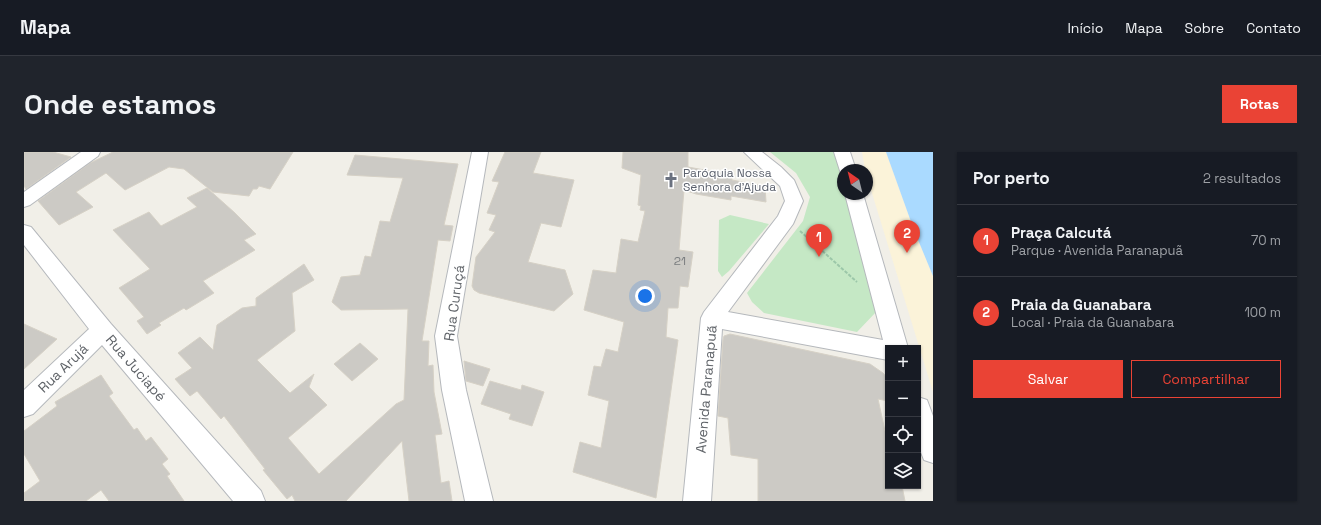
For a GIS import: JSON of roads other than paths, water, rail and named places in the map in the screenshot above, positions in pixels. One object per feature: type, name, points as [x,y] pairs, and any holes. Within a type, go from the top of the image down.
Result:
[{"type":"street","points":[[24,201],[92,152]]},
{"type":"street","name":"Rua Curuçá","points":[[479,501],[454,390],[446,336],[480,152]]},
{"type":"street","name":"Avenida Paranapuã","points":[[697,501],[712,318],[786,219],[794,201],[788,184],[752,152]]},
{"type":"street","points":[[842,152],[845,164]]},
{"type":"street","points":[[856,200],[896,345]]},
{"type":"street","name":"Rua Juciapé","points":[[24,232],[103,330],[251,501]]},
{"type":"street","points":[[712,318],[885,349]]},
{"type":"street","name":"Rua Arujá","points":[[24,406],[103,330]]},
{"type":"street","points":[[921,417],[933,451]]},
{"type":"water","points":[[886,152],[933,152],[933,276],[914,230]]},
{"type":"place","name":"Paróquia Nossa Senhora d'Ajuda","points":[[671,180]]},
{"type":"place","name":"Praia da Guanabara","points":[[907,253]]},
{"type":"place","name":"Praça Calcutá","points":[[819,257]]}]
